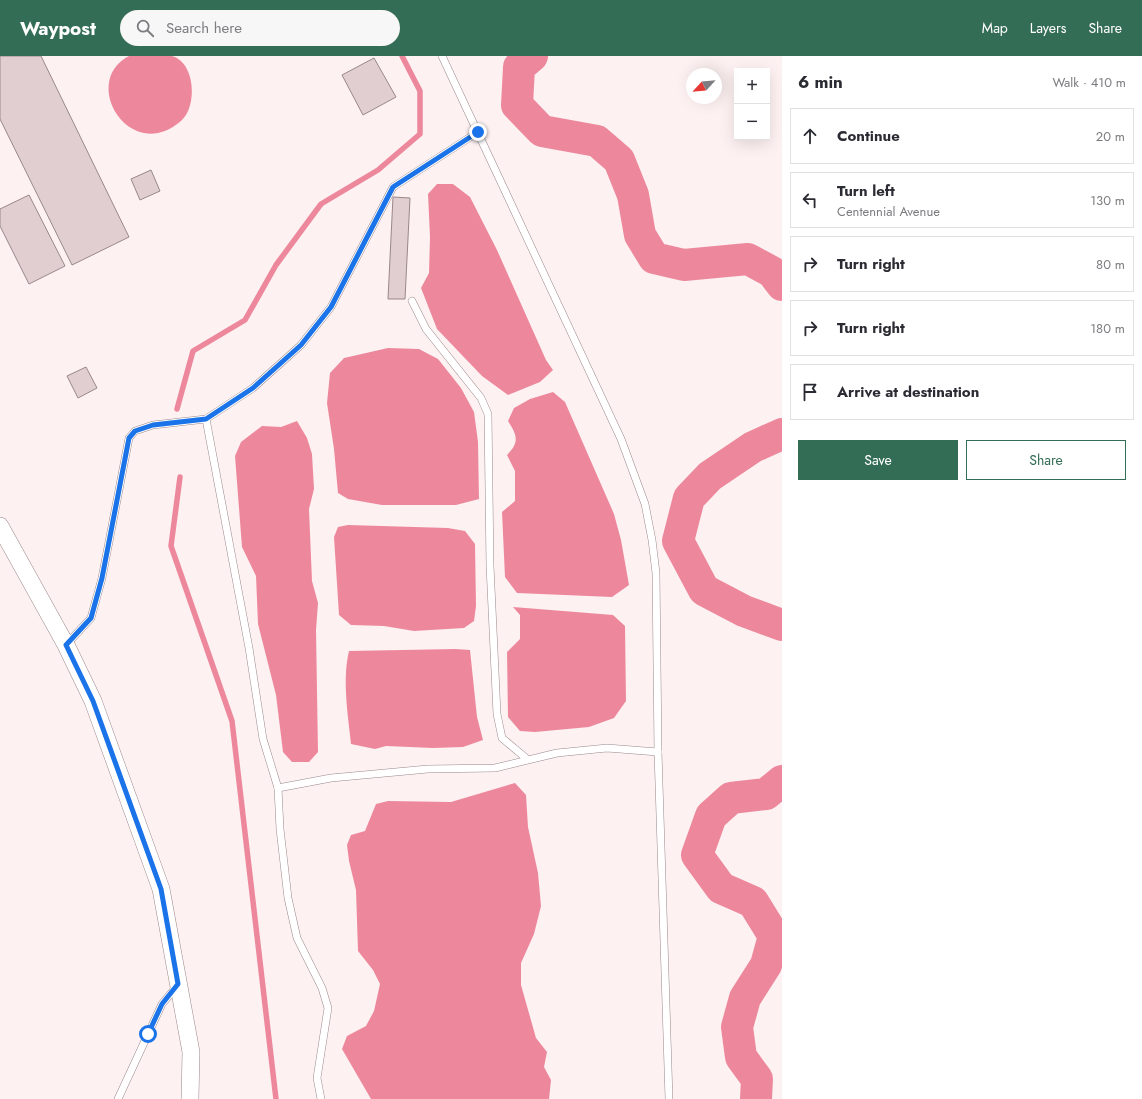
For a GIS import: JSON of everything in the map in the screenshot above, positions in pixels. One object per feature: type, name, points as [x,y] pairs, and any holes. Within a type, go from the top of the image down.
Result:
[{"type":"street","points":[[0,526],[66,645],[93,701],[161,889],[191,1052],[190,1099]]},
{"type":"lane","points":[[442,56],[621,440],[645,504],[652,540],[656,573],[658,752],[669,1099]]},
{"type":"lane","points":[[66,645],[91,618],[102,578],[129,438],[135,431],[153,425],[206,419],[253,388],[301,345],[331,307],[393,187],[478,132]]},
{"type":"lane","points":[[412,301],[426,329],[481,398],[488,414],[490,566],[496,714],[502,738],[527,759]]},
{"type":"lane","points":[[206,419],[249,648],[263,739],[278,788],[280,829],[288,898],[297,938],[322,988],[328,1008],[317,1078],[322,1099]]},
{"type":"lane","points":[[278,788],[331,778],[428,769],[496,768],[527,759],[557,753],[607,748],[658,752]]},
{"type":"lane","points":[[118,1099],[162,1004],[178,984]]},
{"type":"shaded area","points":[[129,56],[172,56],[180,60],[186,67],[192,85],[192,95],[190,105],[181,121],[162,132],[144,133],[129,127],[117,115],[110,100],[109,83],[115,68]]},
{"type":"shaded area","points":[[437,184],[453,184],[470,197],[497,250],[546,360],[553,370],[540,382],[508,395],[482,376],[437,329],[421,288],[429,273],[430,237],[428,194]]},
{"type":"shaded area","points":[[388,348],[419,349],[438,359],[461,388],[474,412],[478,442],[479,499],[456,505],[382,505],[348,499],[338,493],[334,449],[327,403],[330,373],[344,358]]},
{"type":"shaded area","points":[[553,392],[565,402],[614,514],[621,540],[629,585],[612,597],[517,593],[505,577],[502,512],[515,501],[515,471],[507,455],[514,446],[516,438],[508,421],[514,408],[530,399]]},
{"type":"shaded area","points":[[297,421],[307,438],[312,454],[314,489],[309,509],[312,581],[318,603],[316,630],[318,752],[309,762],[292,762],[283,752],[276,695],[258,624],[256,576],[242,547],[235,456],[241,442],[262,426],[281,427]]},
{"type":"shaded area","points":[[348,525],[448,528],[465,531],[475,544],[476,606],[474,621],[464,628],[414,631],[384,626],[351,625],[339,615],[334,537],[338,527]]},
{"type":"shaded area","points":[[513,607],[613,615],[625,626],[626,701],[614,718],[589,727],[535,732],[520,731],[508,717],[507,652],[520,639],[520,615]]},
{"type":"shaded area","points":[[470,650],[477,717],[483,740],[463,747],[433,748],[386,746],[375,749],[351,744],[346,686],[349,651]]},
{"type":"shaded area","points":[[515,783],[526,795],[528,827],[538,873],[541,906],[534,934],[521,963],[521,985],[536,1038],[547,1052],[544,1067],[551,1080],[549,1099],[371,1099],[342,1049],[347,1036],[366,1026],[374,1011],[380,984],[373,970],[358,951],[356,890],[347,845],[351,835],[365,831],[376,804],[388,801],[451,802]]},
{"type":"building","points":[[0,56],[41,56],[129,237],[72,265],[0,119]]},
{"type":"building","points":[[374,58],[396,97],[363,115],[342,75]]},
{"type":"building","points":[[151,170],[160,191],[140,200],[131,179]]},
{"type":"building","points":[[29,195],[65,266],[29,284],[0,226],[0,209]]},
{"type":"building","points":[[393,197],[410,198],[405,299],[388,299]]},
{"type":"building","points":[[86,367],[97,388],[78,398],[67,376]]},
{"type":"waterway","points":[[177,409],[193,351],[245,320],[276,265],[321,204],[378,170],[420,134],[420,91],[402,56]]},
{"type":"waterway","points":[[532,56],[519,67],[517,105],[542,131],[597,141],[619,160],[633,195],[640,235],[654,258],[684,265],[748,259],[772,272],[782,285]]},
{"type":"waterway","points":[[782,434],[753,447],[710,476],[689,498],[678,541],[704,590],[744,611],[782,625]]},
{"type":"waterway","points":[[180,477],[171,546],[232,721],[276,1099]]},
{"type":"waterway","points":[[756,1099],[757,1079],[741,1057],[737,1027],[745,998],[766,965],[774,936],[753,902],[721,888],[697,855],[711,816],[731,798],[766,794],[782,781]]},
{"type":"route","points":[[148,1034],[162,1004],[178,984],[161,889],[93,701],[66,645],[91,618],[102,578],[129,438],[135,431],[153,425],[206,419],[253,388],[301,345],[331,307],[368,232],[393,187],[478,132]]}]
